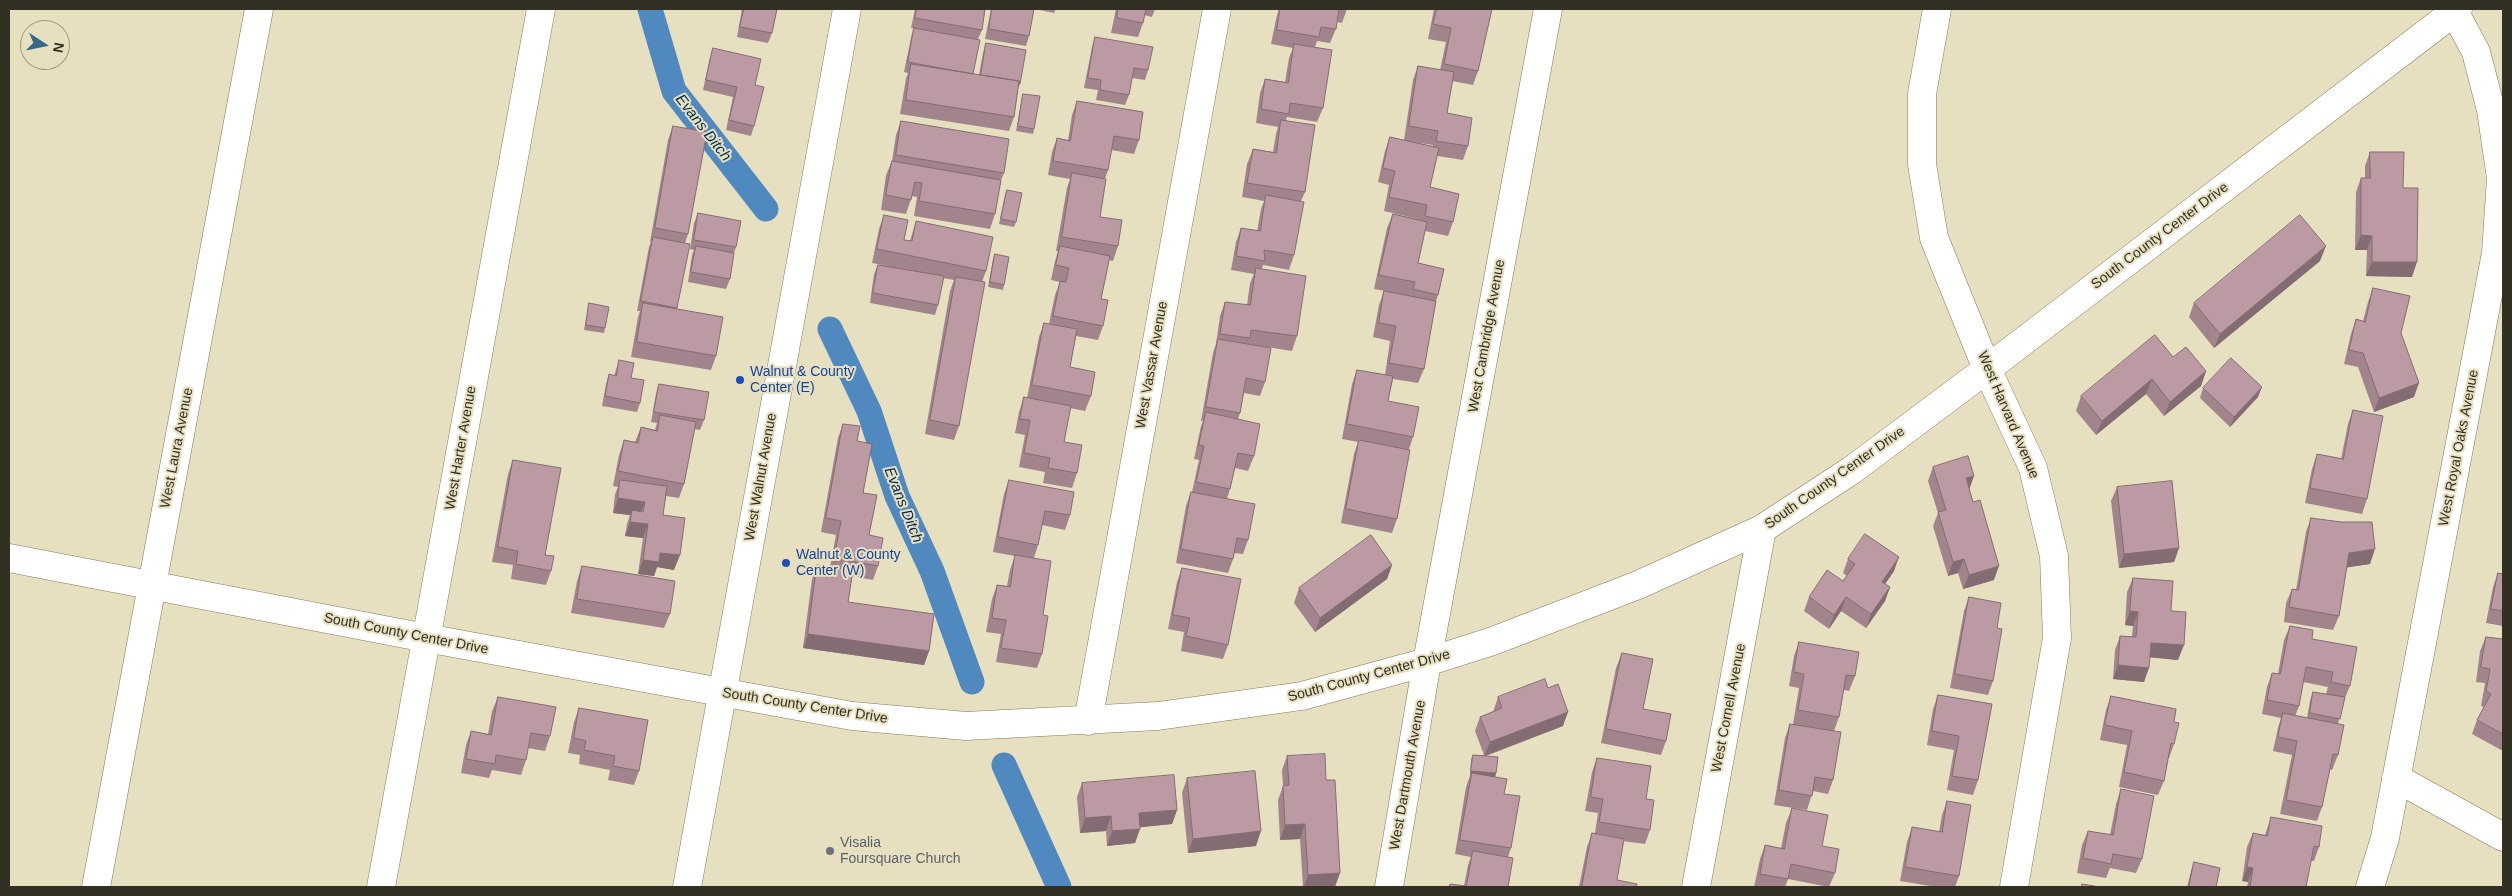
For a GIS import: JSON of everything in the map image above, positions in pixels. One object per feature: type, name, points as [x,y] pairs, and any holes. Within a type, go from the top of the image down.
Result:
[{"type":"street","name":"West Laura Avenue","points":[[96,887],[259,9]]},
{"type":"street","name":"West Harter Avenue","points":[[381,887],[541,9]]},
{"type":"street","name":"West Walnut Avenue","points":[[687,887],[847,9]]},
{"type":"street","name":"West Vassar Avenue","points":[[1088,721],[1217,9]]},
{"type":"street","name":"West Cambridge Avenue","points":[[1427,662],[1548,9]]},
{"type":"street","name":"West Harvard Avenue","points":[[1938,9],[1922,94],[1922,164],[1934,238],[1987,369],[2033,468],[2054,556],[2057,638],[2014,887]]},
{"type":"street","name":"South County Center Drive","points":[[9,558],[426,638],[852,716],[966,726],[1088,721],[1158,716],[1302,696],[1427,662],[1493,641],[1638,586],[1762,529],[1852,470],[1987,369],[2455,9]]},
{"type":"street","name":"West Royal Oaks Avenue","points":[[2370,887],[2385,838],[2496,253],[2501,178],[2490,110],[2476,52],[2455,9]]},
{"type":"street","name":"West Cornell Avenue","points":[[1696,887],[1762,529]]},
{"type":"street","name":"West Dartmouth Avenue","points":[[1389,887],[1427,662]]},
{"type":"street","points":[[2396,778],[2503,837]]},
{"type":"building","points":[[744,9],[777,9],[772,33],[740,27]]},
{"type":"building","points":[[917,9],[985,9],[982,30],[915,18]]},
{"type":"building","points":[[992,9],[1034,9],[1029,36],[989,29]]},
{"type":"building","points":[[1118,9],[1146,9],[1143,23],[1117,18]]},
{"type":"building","points":[[1280,9],[1339,9],[1336,29],[1321,27],[1319,37],[1277,30]]},
{"type":"building","points":[[1437,9],[1492,9],[1478,71],[1444,64],[1451,28],[1433,24]]},
{"type":"building","points":[[914,28],[980,40],[973,74],[908,62]]},
{"type":"building","points":[[1095,37],[1153,47],[1148,70],[1134,68],[1129,95],[1100,90],[1101,80],[1088,78]]},
{"type":"building","points":[[986,43],[1026,50],[1020,84],[1019,81],[981,75]]},
{"type":"building","points":[[1294,44],[1332,50],[1323,108],[1290,103],[1289,114],[1261,109],[1265,79],[1288,83]]},
{"type":"building","points":[[713,48],[761,59],[755,85],[764,87],[754,126],[729,120],[737,87],[706,80]]},
{"type":"building","points":[[911,64],[1019,81],[1014,117],[906,100]]},
{"type":"building","points":[[1418,66],[1454,72],[1447,113],[1472,118],[1468,146],[1436,141],[1438,131],[1409,126]]},
{"type":"building","points":[[1023,94],[1040,96],[1034,129],[1018,126]]},
{"type":"building","points":[[1077,101],[1143,112],[1139,140],[1114,136],[1108,170],[1053,161],[1057,138],[1070,141]]},
{"type":"building","points":[[1281,120],[1315,125],[1305,192],[1247,183],[1253,149],[1276,153]]},
{"type":"building","points":[[901,121],[1009,139],[1004,173],[896,155]]},
{"type":"building","points":[[673,126],[707,132],[688,234],[655,228]]},
{"type":"building","points":[[1390,137],[1439,148],[1430,187],[1459,194],[1453,222],[1425,216],[1427,205],[1389,197],[1395,171],[1383,168]]},
{"type":"building","points":[[2370,152],[2404,152],[2403,188],[2418,188],[2417,262],[2372,262],[2372,236],[2361,235],[2361,178],[2370,178]]},
{"type":"building","points":[[892,161],[1001,180],[995,214],[919,201],[922,183],[915,182],[911,200],[886,195]]},
{"type":"building","points":[[1072,173],[1106,179],[1100,217],[1122,220],[1118,246],[1062,237]]},
{"type":"building","points":[[1007,190],[1022,193],[1016,222],[1001,219]]},
{"type":"building","points":[[1266,195],[1304,202],[1294,255],[1264,250],[1265,261],[1236,256],[1241,228],[1260,231]]},
{"type":"building","points":[[698,213],[741,221],[736,247],[694,240]]},
{"type":"building","points":[[1393,214],[1427,222],[1418,263],[1444,269],[1438,295],[1413,289],[1415,282],[1379,275]]},
{"type":"building","points":[[884,215],[908,220],[904,240],[912,241],[916,221],[993,237],[986,271],[877,249]]},
{"type":"building","points":[[2300,215],[2326,246],[2220,334],[2194,303]]},
{"type":"building","points":[[653,237],[690,244],[677,308],[641,301]]},
{"type":"building","points":[[696,246],[734,253],[730,279],[691,272]]},
{"type":"building","points":[[1060,246],[1110,256],[1101,299],[1108,300],[1103,326],[1053,316],[1060,281],[1066,282],[1069,268],[1056,265]]},
{"type":"building","points":[[995,254],[1009,257],[1004,285],[990,282]]},
{"type":"building","points":[[878,265],[944,276],[938,305],[873,293]]},
{"type":"building","points":[[1256,268],[1306,276],[1297,336],[1251,330],[1250,338],[1220,334],[1225,302],[1250,305]]},
{"type":"building","points":[[956,277],[985,282],[959,426],[930,420]]},
{"type":"building","points":[[2373,288],[2410,296],[2401,333],[2419,383],[2379,398],[2363,353],[2349,350],[2356,319],[2365,322]]},
{"type":"building","points":[[1384,291],[1436,301],[1424,369],[1389,363],[1396,326],[1379,323]]},
{"type":"building","points":[[589,303],[609,307],[605,328],[586,325]]},
{"type":"building","points":[[643,303],[723,317],[716,356],[637,342]]},
{"type":"building","points":[[1044,323],[1077,329],[1070,367],[1095,372],[1091,396],[1032,385]]},
{"type":"building","points":[[2155,335],[2173,357],[2186,347],[2206,371],[2170,402],[2152,379],[2102,421],[2081,396]]},
{"type":"building","points":[[1218,339],[1271,348],[1265,382],[1246,378],[1240,413],[1206,407]]},
{"type":"building","points":[[2231,358],[2262,387],[2234,417],[2203,388]]},
{"type":"building","points":[[619,360],[634,363],[631,378],[644,380],[640,403],[605,396],[609,374],[616,376]]},
{"type":"building","points":[[1357,370],[1393,376],[1388,401],[1419,407],[1413,437],[1347,424]]},
{"type":"building","points":[[659,384],[709,392],[704,420],[654,412]]},
{"type":"building","points":[[1024,397],[1071,406],[1064,442],[1082,445],[1077,473],[1048,468],[1050,458],[1024,453],[1030,420],[1020,419]]},
{"type":"building","points":[[2353,410],[2383,416],[2367,499],[2310,488],[2317,454],[2343,459]]},
{"type":"building","points":[[1206,412],[1260,424],[1254,456],[1238,453],[1230,489],[1196,482],[1204,446],[1199,445]]},
{"type":"building","points":[[660,415],[696,422],[684,484],[618,471],[624,440],[638,443],[641,427],[657,431]]},
{"type":"building","points":[[843,424],[860,426],[857,441],[872,444],[863,493],[877,495],[869,535],[883,538],[878,566],[834,558],[841,521],[826,518]]},
{"type":"building","points":[[1359,440],[1410,450],[1397,519],[1346,509]]},
{"type":"building","points":[[1968,456],[1974,476],[1966,478],[1973,502],[1980,500],[1999,566],[1969,575],[1964,559],[1953,562],[1938,512],[1946,510],[1933,467]]},
{"type":"building","points":[[513,460],[561,468],[545,555],[554,556],[551,571],[516,564],[518,551],[498,547]]},
{"type":"building","points":[[620,480],[667,486],[663,515],[685,518],[680,555],[660,553],[659,562],[643,560],[648,524],[630,522],[632,510],[643,512],[645,502],[618,498]]},
{"type":"building","points":[[1009,480],[1074,492],[1070,515],[1045,511],[1038,545],[998,537]]},
{"type":"building","points":[[2172,481],[2179,548],[2124,554],[2117,487]]},
{"type":"building","points":[[1191,492],[1255,504],[1248,540],[1237,538],[1233,559],[1181,549]]},
{"type":"building","points":[[2311,518],[2341,522],[2372,522],[2375,549],[2349,553],[2339,616],[2289,607],[2292,589],[2298,590]]},
{"type":"building","points":[[1865,534],[1899,557],[1882,582],[1890,587],[1871,614],[1846,597],[1834,615],[1809,597],[1827,570],[1843,581],[1855,564],[1848,559]]},
{"type":"building","points":[[1371,535],[1392,565],[1320,618],[1299,588]]},
{"type":"building","points":[[1015,555],[1051,561],[1043,615],[1048,616],[1042,654],[1001,648],[1006,620],[992,618],[997,585],[1010,587]]},
{"type":"building","points":[[817,565],[853,570],[848,602],[934,614],[929,651],[808,634]]},
{"type":"building","points":[[582,566],[675,581],[670,614],[577,599]]},
{"type":"building","points":[[1182,568],[1241,579],[1228,645],[1186,636],[1190,618],[1173,615]]},
{"type":"building","points":[[2498,573],[2503,574],[2503,611],[2491,609]]},
{"type":"building","points":[[2133,578],[2173,581],[2171,611],[2186,612],[2184,645],[2151,643],[2149,668],[2118,665],[2120,636],[2136,637],[2138,612],[2130,611]]},
{"type":"building","points":[[1969,597],[2001,603],[1997,628],[2002,629],[1993,681],[1955,674]]},
{"type":"building","points":[[2290,626],[2313,630],[2312,639],[2357,647],[2350,686],[2331,682],[2333,672],[2306,667],[2299,706],[2267,700],[2272,673],[2280,674]]},
{"type":"building","points":[[2486,637],[2503,639],[2503,734],[2477,720],[2491,694],[2486,691],[2490,669],[2481,667]]},
{"type":"building","points":[[1799,642],[1859,652],[1855,676],[1846,675],[1839,717],[1798,710],[1804,674],[1794,672]]},
{"type":"building","points":[[1622,653],[1653,659],[1643,709],[1671,714],[1666,741],[1606,729]]},
{"type":"building","points":[[1545,679],[1548,688],[1558,684],[1568,712],[1490,742],[1480,717],[1502,708],[1498,697]]},
{"type":"building","points":[[2313,692],[2345,697],[2340,719],[2310,713]]},
{"type":"building","points":[[1938,695],[1992,704],[1978,780],[1952,776],[1959,736],[1932,731]]},
{"type":"building","points":[[2111,696],[2176,709],[2174,722],[2179,723],[2174,744],[2171,743],[2164,781],[2124,772],[2132,731],[2105,725]]},
{"type":"building","points":[[498,697],[556,707],[550,736],[531,733],[526,760],[496,755],[495,764],[466,759],[471,731],[491,735]]},
{"type":"building","points":[[579,708],[648,720],[639,771],[613,766],[615,756],[584,750],[586,741],[574,738]]},
{"type":"building","points":[[2283,713],[2344,725],[2338,755],[2333,754],[2322,807],[2286,800],[2297,741],[2278,737]]},
{"type":"building","points":[[1790,724],[1841,732],[1833,780],[1815,777],[1812,796],[1779,790]]},
{"type":"building","points":[[1325,754],[1326,780],[1335,780],[1340,873],[1308,875],[1305,824],[1285,825],[1283,786],[1289,785],[1287,756]]},
{"type":"building","points":[[1473,755],[1498,757],[1496,773],[1471,771]]},
{"type":"building","points":[[1597,758],[1651,766],[1646,799],[1654,800],[1650,830],[1599,822],[1603,799],[1591,797]]},
{"type":"building","points":[[1255,771],[1261,831],[1193,839],[1187,778]]},
{"type":"building","points":[[1472,773],[1507,779],[1504,794],[1520,796],[1511,848],[1460,840]]},
{"type":"building","points":[[1174,775],[1177,810],[1139,813],[1140,829],[1112,831],[1111,816],[1085,818],[1082,783]]},
{"type":"building","points":[[2121,789],[2154,796],[2142,859],[2113,854],[2111,864],[2083,858],[2088,831],[2113,835]]},
{"type":"building","points":[[1947,801],[1971,805],[1959,876],[1905,867],[1912,827],[1942,832]]},
{"type":"building","points":[[1792,808],[1828,815],[1822,846],[1839,849],[1835,873],[1791,864],[1788,879],[1760,874],[1765,845],[1784,849]]},
{"type":"building","points":[[2271,817],[2322,826],[2319,847],[2314,846],[2306,887],[2250,887],[2253,868],[2247,867],[2253,833],[2267,836]]},
{"type":"building","points":[[1592,833],[1624,839],[1617,880],[1637,884],[1636,887],[1582,887]]},
{"type":"building","points":[[1473,851],[1513,858],[1508,887],[1449,887],[1450,884],[1466,886]]},
{"type":"building","points":[[2194,862],[2220,868],[2216,887],[2189,887]]},
{"type":"building","points":[[2082,884],[2100,887],[2082,887]]},
{"type":"waterway","name":"Evans Ditch","points":[[650,9],[674,91],[766,209]]},
{"type":"waterway","name":"Evans Ditch","points":[[830,329],[869,411],[897,496],[932,571],[972,682]]},
{"type":"waterway","name":"Evans Ditch","points":[[1004,765],[1059,887]]},
{"type":"place","name":"Walnut & County Center (E)","points":[[740,380]]},
{"type":"place","name":"Walnut & County Center (W)","points":[[786,563]]},
{"type":"place","name":"Visalia Foursquare Church","points":[[830,851]]}]
